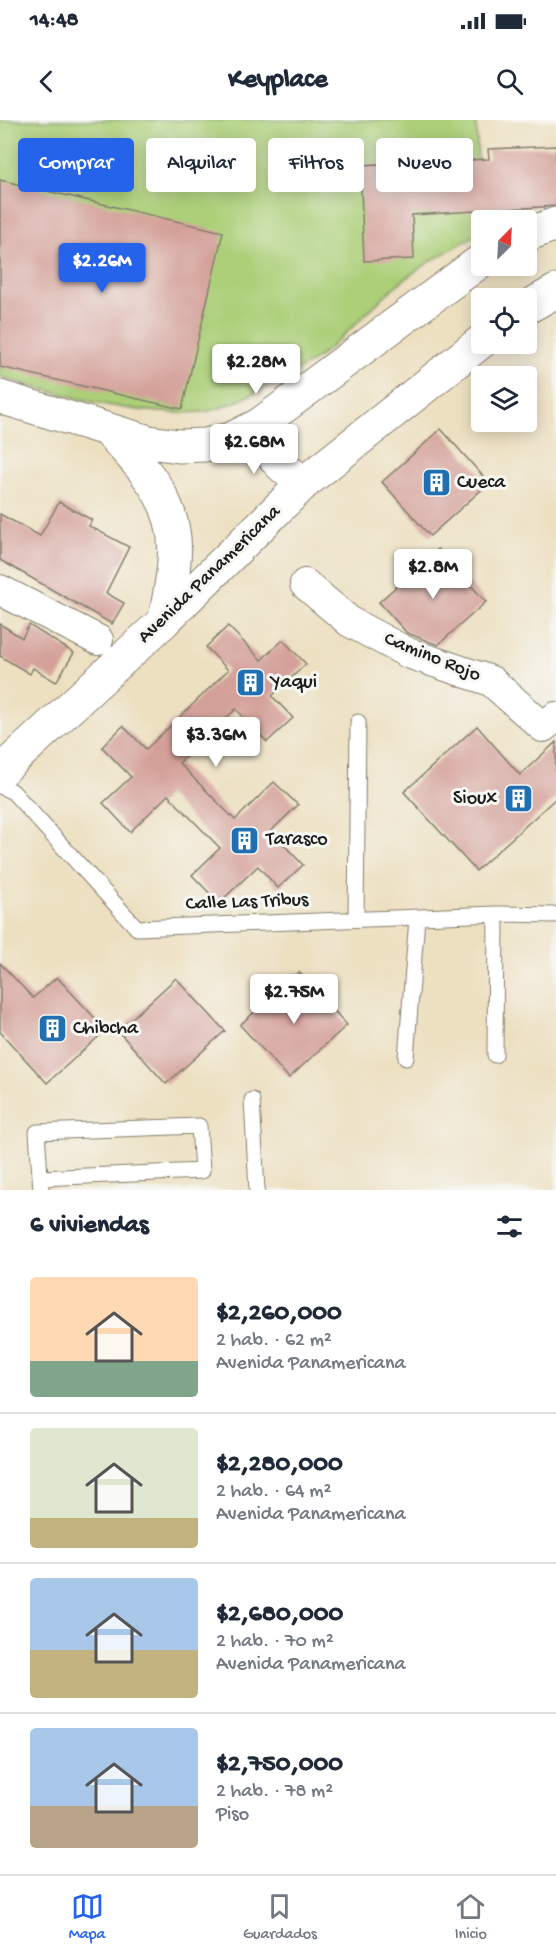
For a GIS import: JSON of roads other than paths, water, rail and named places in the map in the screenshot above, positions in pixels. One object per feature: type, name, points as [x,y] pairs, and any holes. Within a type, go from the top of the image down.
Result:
[{"type":"street","points":[[537,231],[556,224]]},
{"type":"street","points":[[0,397],[149,442],[179,446],[205,445],[231,439],[259,425],[471,268]]},
{"type":"street","points":[[537,302],[556,291]]},
{"type":"street","name":"Avenida Panamericana","points":[[0,772],[165,621],[304,483],[471,350]]},
{"type":"street","points":[[259,425],[273,458],[284,470],[304,483]]},
{"type":"street","points":[[107,429],[150,476],[166,504],[174,529],[175,559],[165,621]]},
{"type":"street","name":"Camino Rojo","points":[[304,584],[350,622],[408,653],[491,681],[543,727],[556,717]]},
{"type":"street","points":[[0,590],[98,640]]},
{"type":"lane","points":[[356,919],[358,722]]},
{"type":"lane","name":"Calle Las Tribus","points":[[0,786],[13,792],[137,928],[496,914],[556,915]]},
{"type":"lane","points":[[495,1055],[496,914]]},
{"type":"lane","points":[[406,1058],[417,918]]},
{"type":"lane","points":[[252,1100],[257,1190]]},
{"type":"lane","points":[[199,1126],[202,1171],[41,1184],[37,1132],[199,1126]]},
{"type":"place","name":"Cueca","points":[[436,483]]},
{"type":"place","name":"Yaqui","points":[[250,683]]},
{"type":"place","name":"Sioux","points":[[518,799]]},
{"type":"place","name":"Tarasco","points":[[245,840]]},
{"type":"place","name":"Chibcha","points":[[52,1029]]}]
